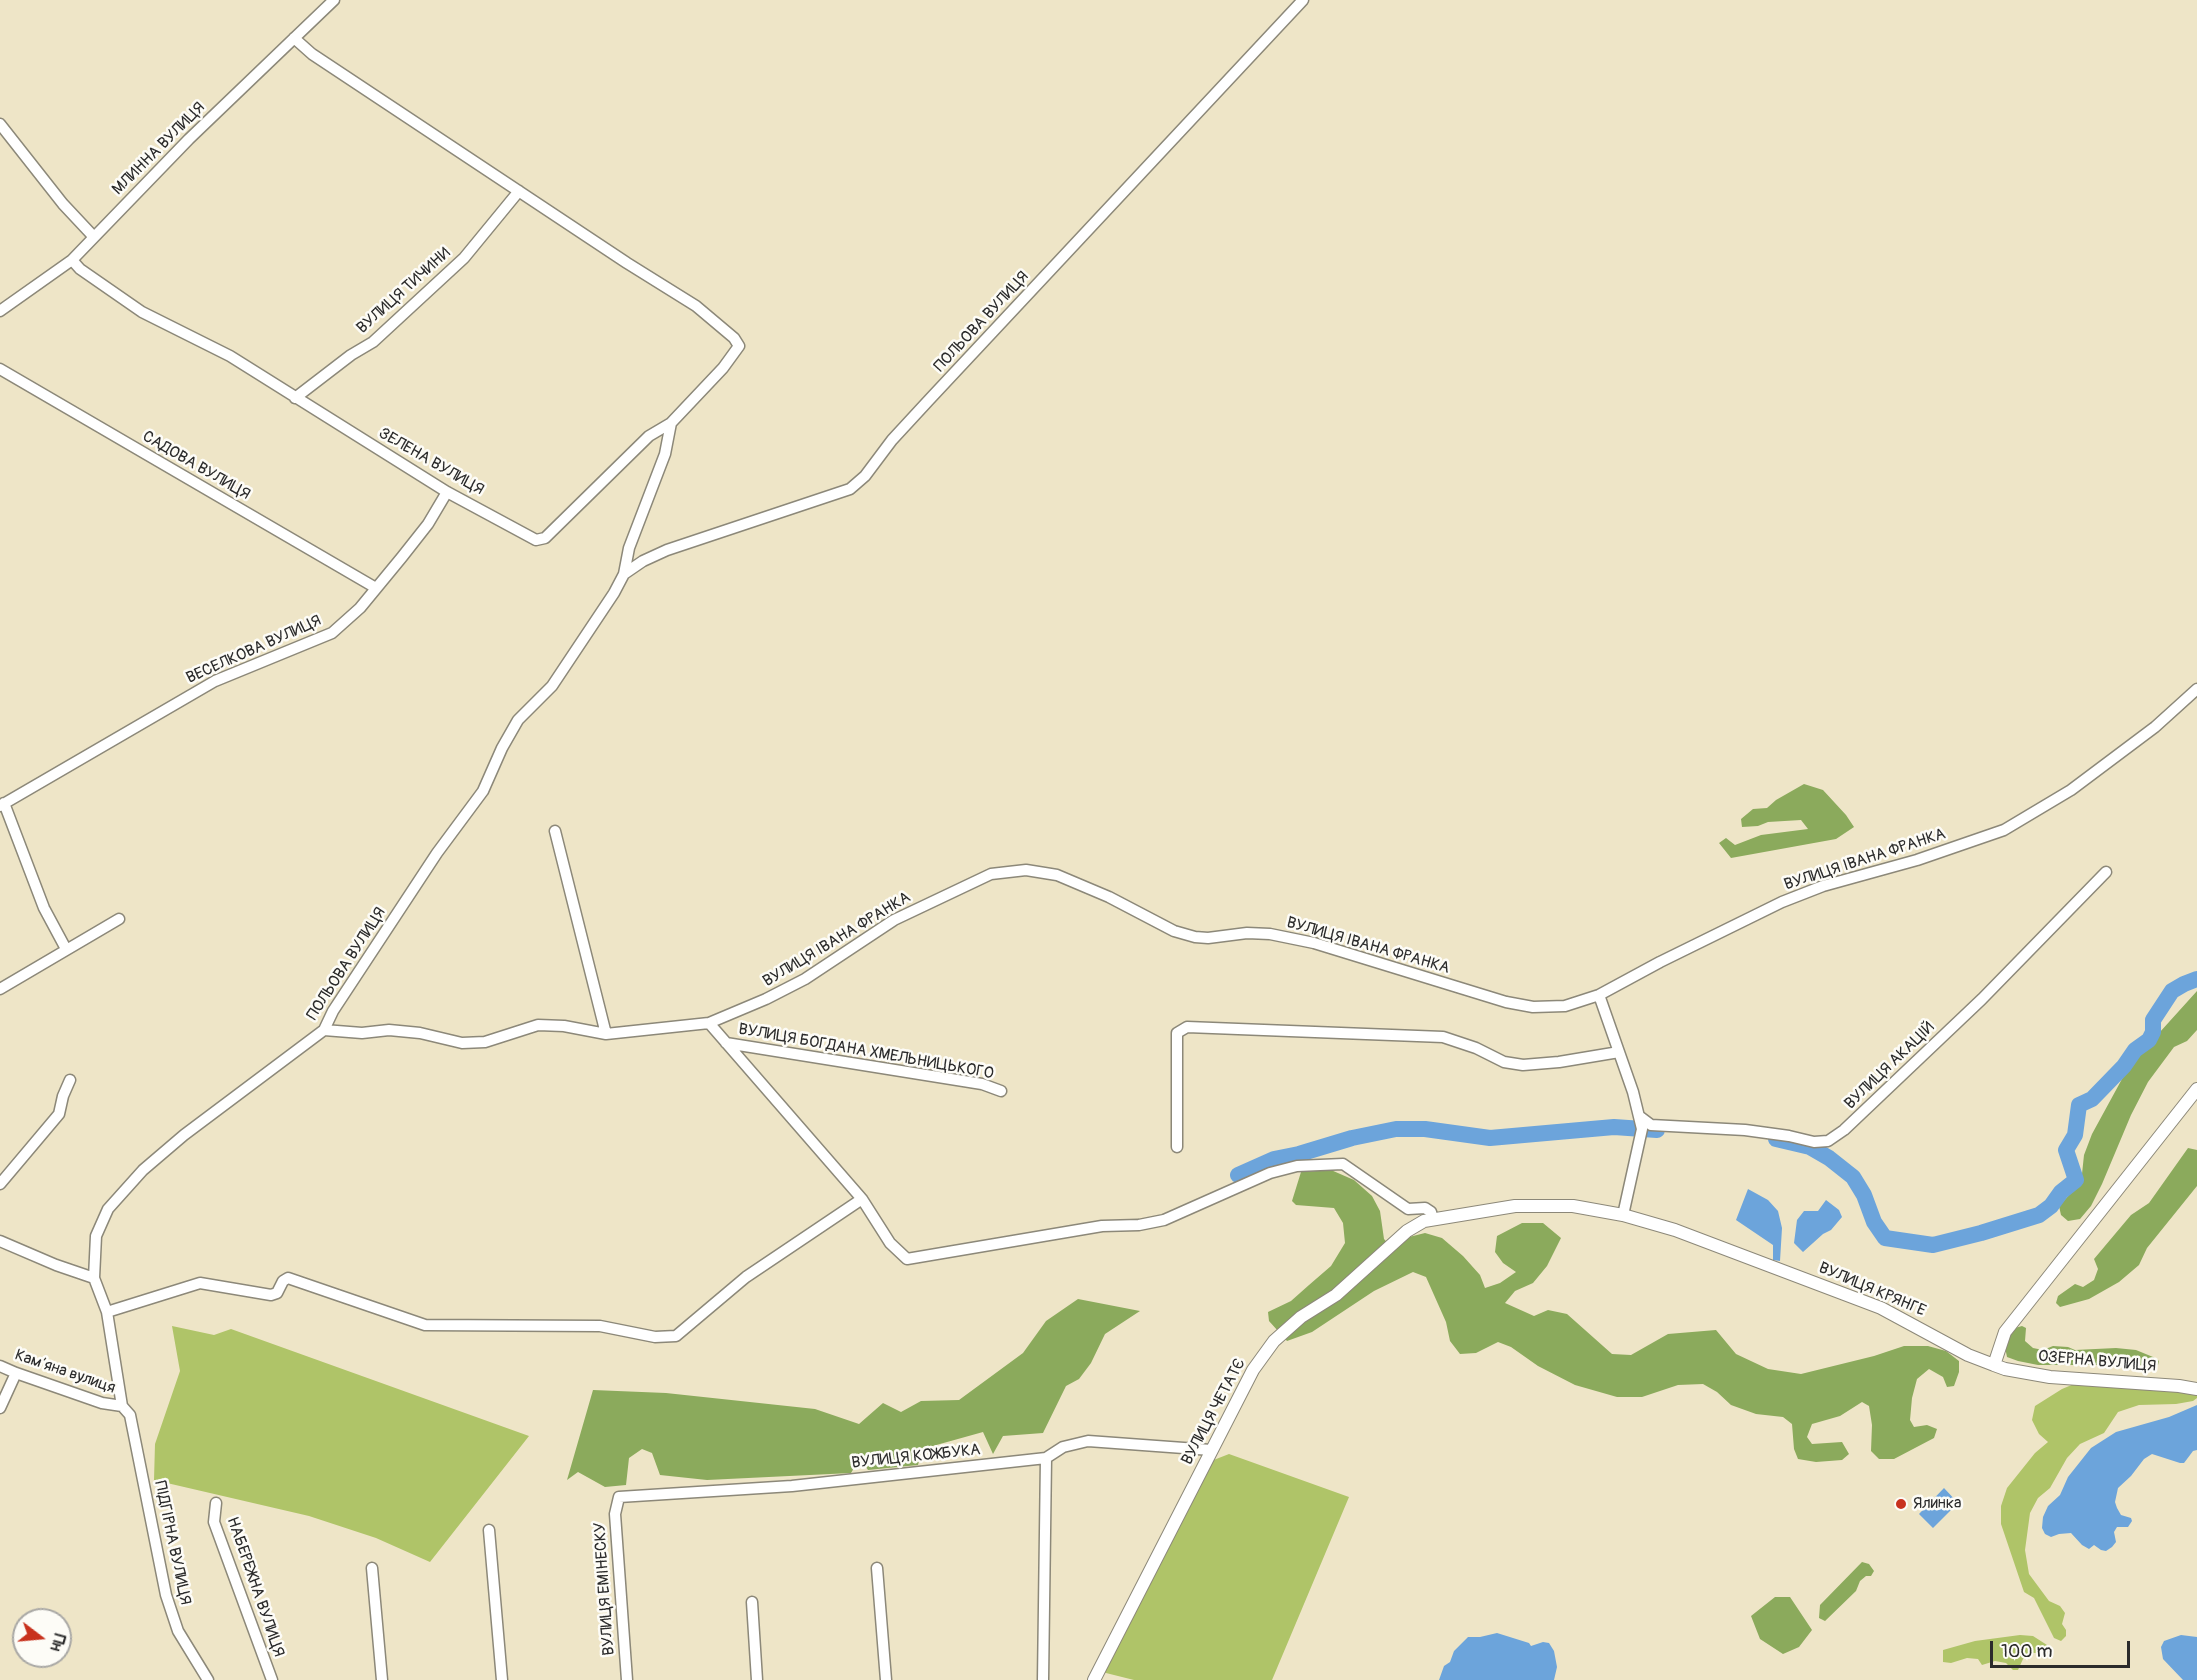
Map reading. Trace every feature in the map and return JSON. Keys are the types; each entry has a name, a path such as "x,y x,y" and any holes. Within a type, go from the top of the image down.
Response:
{"street":[{"name":"МЛИННА ВУЛИЦЯ","path":"0,310 72,260 189,139 334,0"},
{"name":"ПОЛЬОВА ВУЛИЦЯ","path":"624,574 643,561 667,550 850,489 865,476 892,440 928,401 1303,0"},
{"path":"294,38 312,54 519,191"},
{"path":"0,124 63,204 93,236"},
{"name":"ЗЕЛЕНА ВУЛИЦЯ","path":"72,260 80,269 142,312 230,356 447,492 536,540 545,538 648,436 671,423 723,368 739,346 734,338 696,306 519,191"},
{"name":"ВУЛИЦЯ ТИЧИНИ","path":"295,398 351,355 374,342 464,258 519,191"},
{"name":"САДОВА ВУЛИЦЯ","path":"0,369 376,588"},
{"name":"ПОЛЬОВА ВУЛИЦЯ","path":"122,1406 107,1312 94,1278 96,1236 108,1209 143,1170 184,1135 324,1030 333,1011 437,853 483,791 502,748 518,720 552,686 614,593 624,574 629,548 665,454 671,423"},
{"name":"ВЕСЕЛКОВА ВУЛИЦЯ","path":"2,804 215,681 332,633 360,608 422,532 447,492"},
{"name":"ВУЛИЦЯ ІВАНА ФРАНКА","path":"324,1030 362,1033 389,1030 420,1033 462,1043 485,1042 538,1024 564,1026 606,1034 709,1023 766,999 805,979 904,915 991,873 1026,870 1057,875 1108,897 1174,931 1195,937 1208,938 1247,933 1270,934 1314,943 1506,1002 1533,1007 1565,1006 1599,995 1782,902 1823,886 1917,860 2004,830 2071,790 2155,727 2197,689"},
{"path":"2,804 44,908 66,949"},
{"path":"555,831 606,1034"},
{"name":"ВУЛИЦЯ АКАЦІЙ","path":"1640,1116 1651,1125 1745,1130 1814,1142 1828,1141 1844,1130 1982,999 2106,872"},
{"path":"0,989 119,919"},
{"path":"1599,995 1640,1116 1642,1129 1623,1215"},
{"name":"ВУЛИЦЯ БОГДАНА ХМЕЛЬНИЦЬКОГО","path":"709,1023 862,1199 890,1243 907,1259 1102,1226 1139,1226 1164,1220 1270,1173 1298,1166 1343,1164 1408,1209 1425,1208 1431,1212 1433,1219"},
{"path":"1177,1147 1177,1033 1186,1027 1443,1037 1476,1048 1504,1062 1524,1065 1619,1052"},
{"name":"ВУЛИЦЯ БОГДАНА ХМЕЛЬНИЦЬКОГО","path":"726,1043 982,1084 1001,1091"},
{"path":"0,1184 59,1114 70,1080"},
{"path":"1994,1365 2005,1332 2197,1089"},
{"path":"107,1312 200,1283 271,1295 277,1293 283,1281 288,1278 425,1325 600,1326 655,1337 676,1336 746,1277 862,1199"},
{"name":"ВУЛИЦЯ КРЯНГЕ","path":"1433,1219 1515,1206 1573,1206 1623,1215 1675,1230 1881,1308 1968,1355 1994,1365"},
{"name":"ВУЛИЦЯ ЧЕТАТЄ","path":"1094,1680 1253,1370 1274,1341 1301,1317 1336,1295 1407,1231 1424,1221 1433,1219"},
{"path":"0,1241 56,1265 94,1278"},
{"name":"ОЗЕРНА ВУЛИЦЯ","path":"1994,1365 2050,1377 2197,1389"},
{"name":"Камʼяна вулиця","path":"0,1366 102,1403 122,1406"},
{"path":"0,1408 16,1373"},
{"name":"ПІДГІРНА ВУЛИЦЯ","path":"122,1406 130,1415 166,1595 178,1631 208,1680"},
{"name":"ВУЛИЦЯ КОЖБУКА","path":"620,1497 792,1486 1046,1458 1063,1448 1088,1441 1211,1450"},
{"path":"1043,1680 1046,1458"},
{"name":"ВУЛИЦЯ ЕМІНЕСКУ","path":"620,1497 615,1514 627,1680"},
{"name":"НАБЕРЕЖНА ВУЛИЦЯ","path":"216,1503 214,1521 272,1680"},
{"path":"489,1530 502,1680"},
{"path":"372,1568 382,1680"},
{"path":"877,1568 886,1680"},
{"path":"752,1602 757,1680"},
{"path":"1036,1680 1050,1680"}],"green space":[{"path":"1804,784 1823,790 1854,827 1836,839 1731,858 1719,843 1726,838 1735,845 1761,835 1808,829 1801,820 1768,822 1758,826 1742,827 1741,819 1753,809 1767,808 1776,800"},
{"path":"2197,991 2197,1030 2187,1041 2174,1047 2148,1082 2091,1206 2080,1219 2068,1221 2061,1215 2059,1206 2071,1193 2082,1174 2084,1155 2092,1134 2122,1079 2141,1053"},
{"path":"2188,1148 2197,1150 2197,1186 2147,1248 2139,1265 2119,1282 2089,1299 2060,1307 2056,1303 2058,1296 2075,1284 2083,1287 2094,1280 2098,1269 2094,1259 2131,1215 2149,1203"},
{"path":"1331,1170 1354,1180 1372,1196 1380,1211 1384,1239 1391,1247 1405,1238 1425,1233 1442,1238 1480,1275 1485,1288 1500,1283 1516,1272 1503,1263 1495,1252 1497,1236 1522,1223 1543,1223 1561,1238 1547,1266 1533,1283 1515,1291 1505,1303 1534,1316 1548,1310 1567,1314 1612,1354 1631,1355 1668,1334 1716,1330 1736,1354 1768,1369 1801,1374 1904,1346 1928,1346 1946,1351 1959,1361 1959,1372 1954,1386 1947,1387 1943,1377 1929,1369 1917,1379 1912,1398 1910,1420 1914,1427 1927,1425 1937,1429 1934,1438 1894,1459 1879,1459 1871,1451 1872,1425 1869,1406 1862,1402 1840,1416 1812,1424 1807,1437 1812,1444 1842,1442 1849,1454 1842,1460 1816,1462 1798,1459 1794,1449 1792,1424 1783,1417 1756,1414 1731,1405 1717,1392 1703,1384 1678,1385 1642,1397 1617,1397 1575,1385 1538,1366 1511,1347 1498,1342 1476,1353 1460,1354 1450,1341 1446,1322 1426,1277 1413,1272 1374,1291 1312,1332 1287,1341 1269,1321 1268,1312 1291,1301 1331,1266 1345,1243 1343,1223 1334,1208 1296,1205 1292,1201 1301,1172"},
{"path":"1078,1299 1140,1311 1105,1334 1091,1363 1079,1379 1066,1386 1043,1433 1003,1436 993,1454 983,1432 922,1449 918,1465 868,1470 860,1458 851,1473 707,1480 660,1475 652,1453 642,1449 629,1458 626,1485 605,1487 578,1472 567,1480 593,1390 666,1393 815,1409 859,1424 883,1403 901,1412 921,1401 959,1400 1023,1353 1046,1321"},
{"path":"172,1326 214,1335 231,1329 529,1436 430,1562 376,1538 309,1516 154,1480 155,1444 180,1371"},
{"path":"2022,1326 2026,1328 2025,1341 2033,1348 2043,1350 2053,1346 2075,1350 2116,1348 2136,1350 2159,1361 2158,1365 2038,1365 2018,1361 2007,1357 2005,1347 2008,1337 2015,1328"},
{"path":"2074,1384 2197,1391 2197,1398 2176,1404 2139,1405 2118,1412 2104,1433 2080,1444 2067,1458 2050,1488 2038,1498 2030,1513 2025,1550 2029,1574 2049,1601 2060,1606 2065,1613 2062,1624 2066,1630 2066,1636 2061,1641 2054,1638 2034,1598 2024,1592 2001,1524 2001,1506 2007,1488 2035,1453 2048,1442 2039,1434 2032,1420 2035,1406"},
{"path":"1229,1454 1349,1497 1272,1680 1134,1680 1098,1671 1206,1463"},
{"path":"1862,1562 1869,1564 1874,1571 1871,1576 1866,1576 1860,1581 1856,1591 1825,1621 1819,1618 1820,1605"},
{"path":"1775,1597 1790,1597 1812,1630 1799,1647 1783,1654 1760,1639 1751,1616"},
{"path":"2020,1635 2033,1636 2047,1645 2045,1651 2029,1654 2023,1659 2018,1670 2013,1670 2006,1663 1995,1661 1982,1665 1978,1659 1967,1658 1951,1663 1943,1662 1943,1650 1975,1641"}],"water":[{"path":"1748,1189 1768,1200 1778,1211 1782,1228 1780,1261 1773,1260 1773,1245 1736,1220"},
{"path":"1826,1200 1839,1210 1842,1217 1831,1230 1803,1252 1794,1243 1797,1220 1804,1211 1818,1211"},
{"path":"2197,1405 2197,1450 2193,1451 2184,1463 2152,1454 2144,1459 2118,1488 2115,1502 2117,1508 2121,1515 2131,1518 2132,1521 2128,1527 2117,1527 2114,1532 2116,1542 2112,1547 2106,1551 2094,1545 2089,1549 2071,1533 2051,1537 2045,1534 2042,1528 2043,1517 2048,1506 2060,1495 2068,1477 2091,1448 2116,1432 2169,1417"},
{"path":"1944,1488 1958,1503 1933,1528 1919,1514"},
{"path":"1497,1633 1529,1643 1531,1646 1543,1642 1549,1643 1554,1651 1557,1667 1554,1680 1439,1680 1444,1666 1450,1662 1454,1651 1468,1637"},
{"path":"2181,1635 2197,1637 2197,1680 2183,1680 2163,1659 2161,1647 2164,1641"}],"waterway":[{"path":"1776,1139 1810,1147 1829,1158 1853,1177 1864,1195 1874,1222 1885,1238 1933,1245 2039,1215 2076,1180 2066,1150 2075,1135 2079,1105 2092,1099 2124,1066 2135,1050 2149,1040 2153,1032 2153,1020 2172,991 2197,979"},
{"path":"1238,1175 1274,1159 1396,1129 1425,1129 1490,1138 1614,1127 1657,1130"}],"place":[{"name":"Ялинка","path":"1901,1504"}]}
